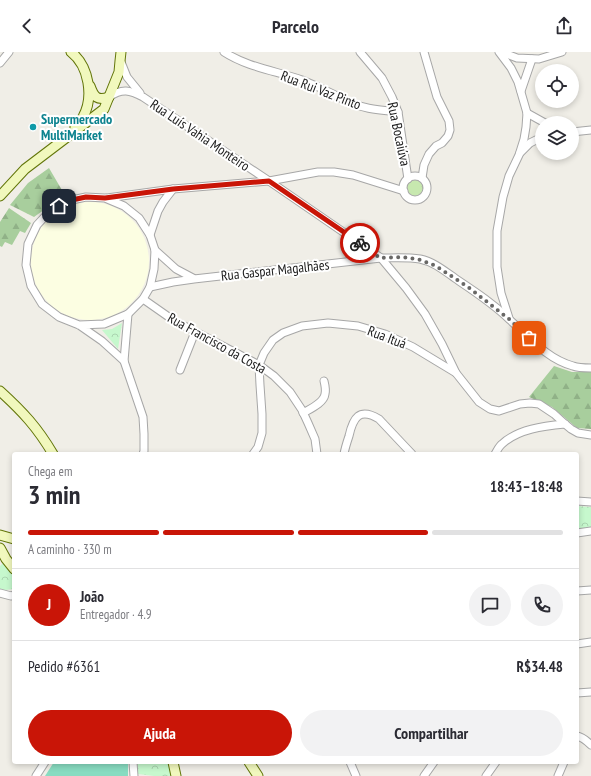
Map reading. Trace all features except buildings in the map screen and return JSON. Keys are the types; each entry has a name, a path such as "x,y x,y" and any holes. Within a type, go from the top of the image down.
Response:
{"street":[{"path":"0,63 9,52"},
{"path":"71,52 82,64 94,95 98,98 103,99 116,92 125,91 132,91 143,97"},
{"name":"Rua Rui Vaz Pinto","path":"224,52 259,68 308,83 360,106 398,112"},
{"name":"Rua Bocaiúva","path":"360,52 382,78 398,112 408,179"},
{"path":"422,178 424,166 429,154 436,146 442,143 448,136 450,130 449,121 438,98 424,52"},
{"path":"500,52 518,58 532,59 539,59 562,52"},
{"path":"500,52 511,68 518,82 527,113 524,139 519,155 509,176 503,197 497,231 497,267 501,293 509,319"},
{"path":"0,196 26,169 104,109 118,72 120,57"},
{"path":"120,57 127,77 143,97"},
{"path":"521,91 532,59"},
{"path":"65,138 83,117 89,98 86,75"},
{"name":"Rua Luís Vahia Monteiro","path":"143,97 364,245 380,258 406,288 425,314 442,344 456,374"},
{"path":"527,113 535,118"},
{"path":"579,131 591,130"},
{"path":"519,155 530,143 535,140"},
{"path":"124,361 102,341 79,325 59,317 42,304 31,286 26,265 28,244 37,225 50,211 67,201 86,197 105,198 173,189 269,181 318,172 334,172 353,175 404,191"},
{"path":"413,177 422,178 427,186 426,195 418,200 409,198 404,191 405,182 413,177"},
{"path":"150,235 158,211 173,189"},
{"path":"79,325 104,324 128,314 143,299 150,287 154,269 155,250 150,235 139,218 124,206 105,198"},
{"path":"155,250 176,269 194,278"},
{"name":"Rua Gaspar Magalhães","path":"150,287 194,278 380,258 403,257 421,260 436,266 468,287 509,319 539,348 551,357 573,366 591,368"},
{"name":"Rua Francisco da Costa","path":"143,299 173,320 259,365 274,376 290,392 303,413 315,440 317,452"},
{"path":"128,314 124,361 143,417 144,452"},
{"name":"Rua Ituá","path":"254,452 258,447 262,433 259,365 264,353 273,340 283,333 302,326 328,323 358,326 385,334 413,347 456,374 479,402 490,409 498,411 520,404 539,404 578,433 591,435"},
{"path":"180,370 195,332"},
{"path":"303,413 322,401 325,396 324,381"},
{"path":"0,391 32,423 52,452"},
{"path":"344,452 351,425 357,416 363,414 373,415 378,419 410,452"},
{"path":"496,452 502,444 516,434 528,430 565,424"},
{"path":"579,502 591,502"},
{"path":"579,533 591,531"},
{"path":"0,535 12,539"},
{"path":"12,539 0,549 12,566"},
{"path":"579,591 591,590"},
{"path":"0,593 12,598"},
{"path":"579,644 591,642"},
{"path":"579,692 591,692"},
{"path":"579,738 589,742 591,745"},
{"path":"36,776 45,764"},
{"path":"133,764 134,776"},
{"path":"173,764 176,776"},
{"path":"250,764 258,776"},
{"path":"351,764 356,776"},
{"path":"424,776 433,764"},
{"path":"486,776 495,764"},
{"path":"558,776 563,764"}],"shaded area":[{"path":"90,202 101,203 113,207 132,219 144,238 148,250 148,272 144,284 132,303 113,315 101,319 90,320 79,319 67,315 48,303 36,284 32,272 31,261 32,250 36,238 48,219 67,207 79,203"}],"green space":[{"path":"49,168 66,197 34,217 10,205 28,183"},
{"path":"412,180 418,180 423,185 421,194 418,196 412,196 407,191 407,185"},
{"path":"9,208 31,223 25,233 20,231 12,245 5,242 2,247 0,246 0,222"},
{"path":"122,323 118,349 102,330 112,329"},
{"path":"554,366 572,372 591,372 591,429 577,428 552,407 529,397"},
{"path":"579,506 591,507 591,528 579,530"},
{"path":"3,563 12,574 12,589 0,589 0,566"},
{"path":"53,764 128,764 128,776 45,776"},
{"path":"137,764 171,764 173,776 154,776 138,774"}],"way so far":[{"path":"360,243 380,258 403,257 421,260 436,266 468,287 509,319 529,338"}],"place":[{"name":"Supermercado MultiMarket","path":"33,127"}],"route":[{"path":"59,206 67,201 86,197 105,198 173,189 269,181 360,243"}]}
